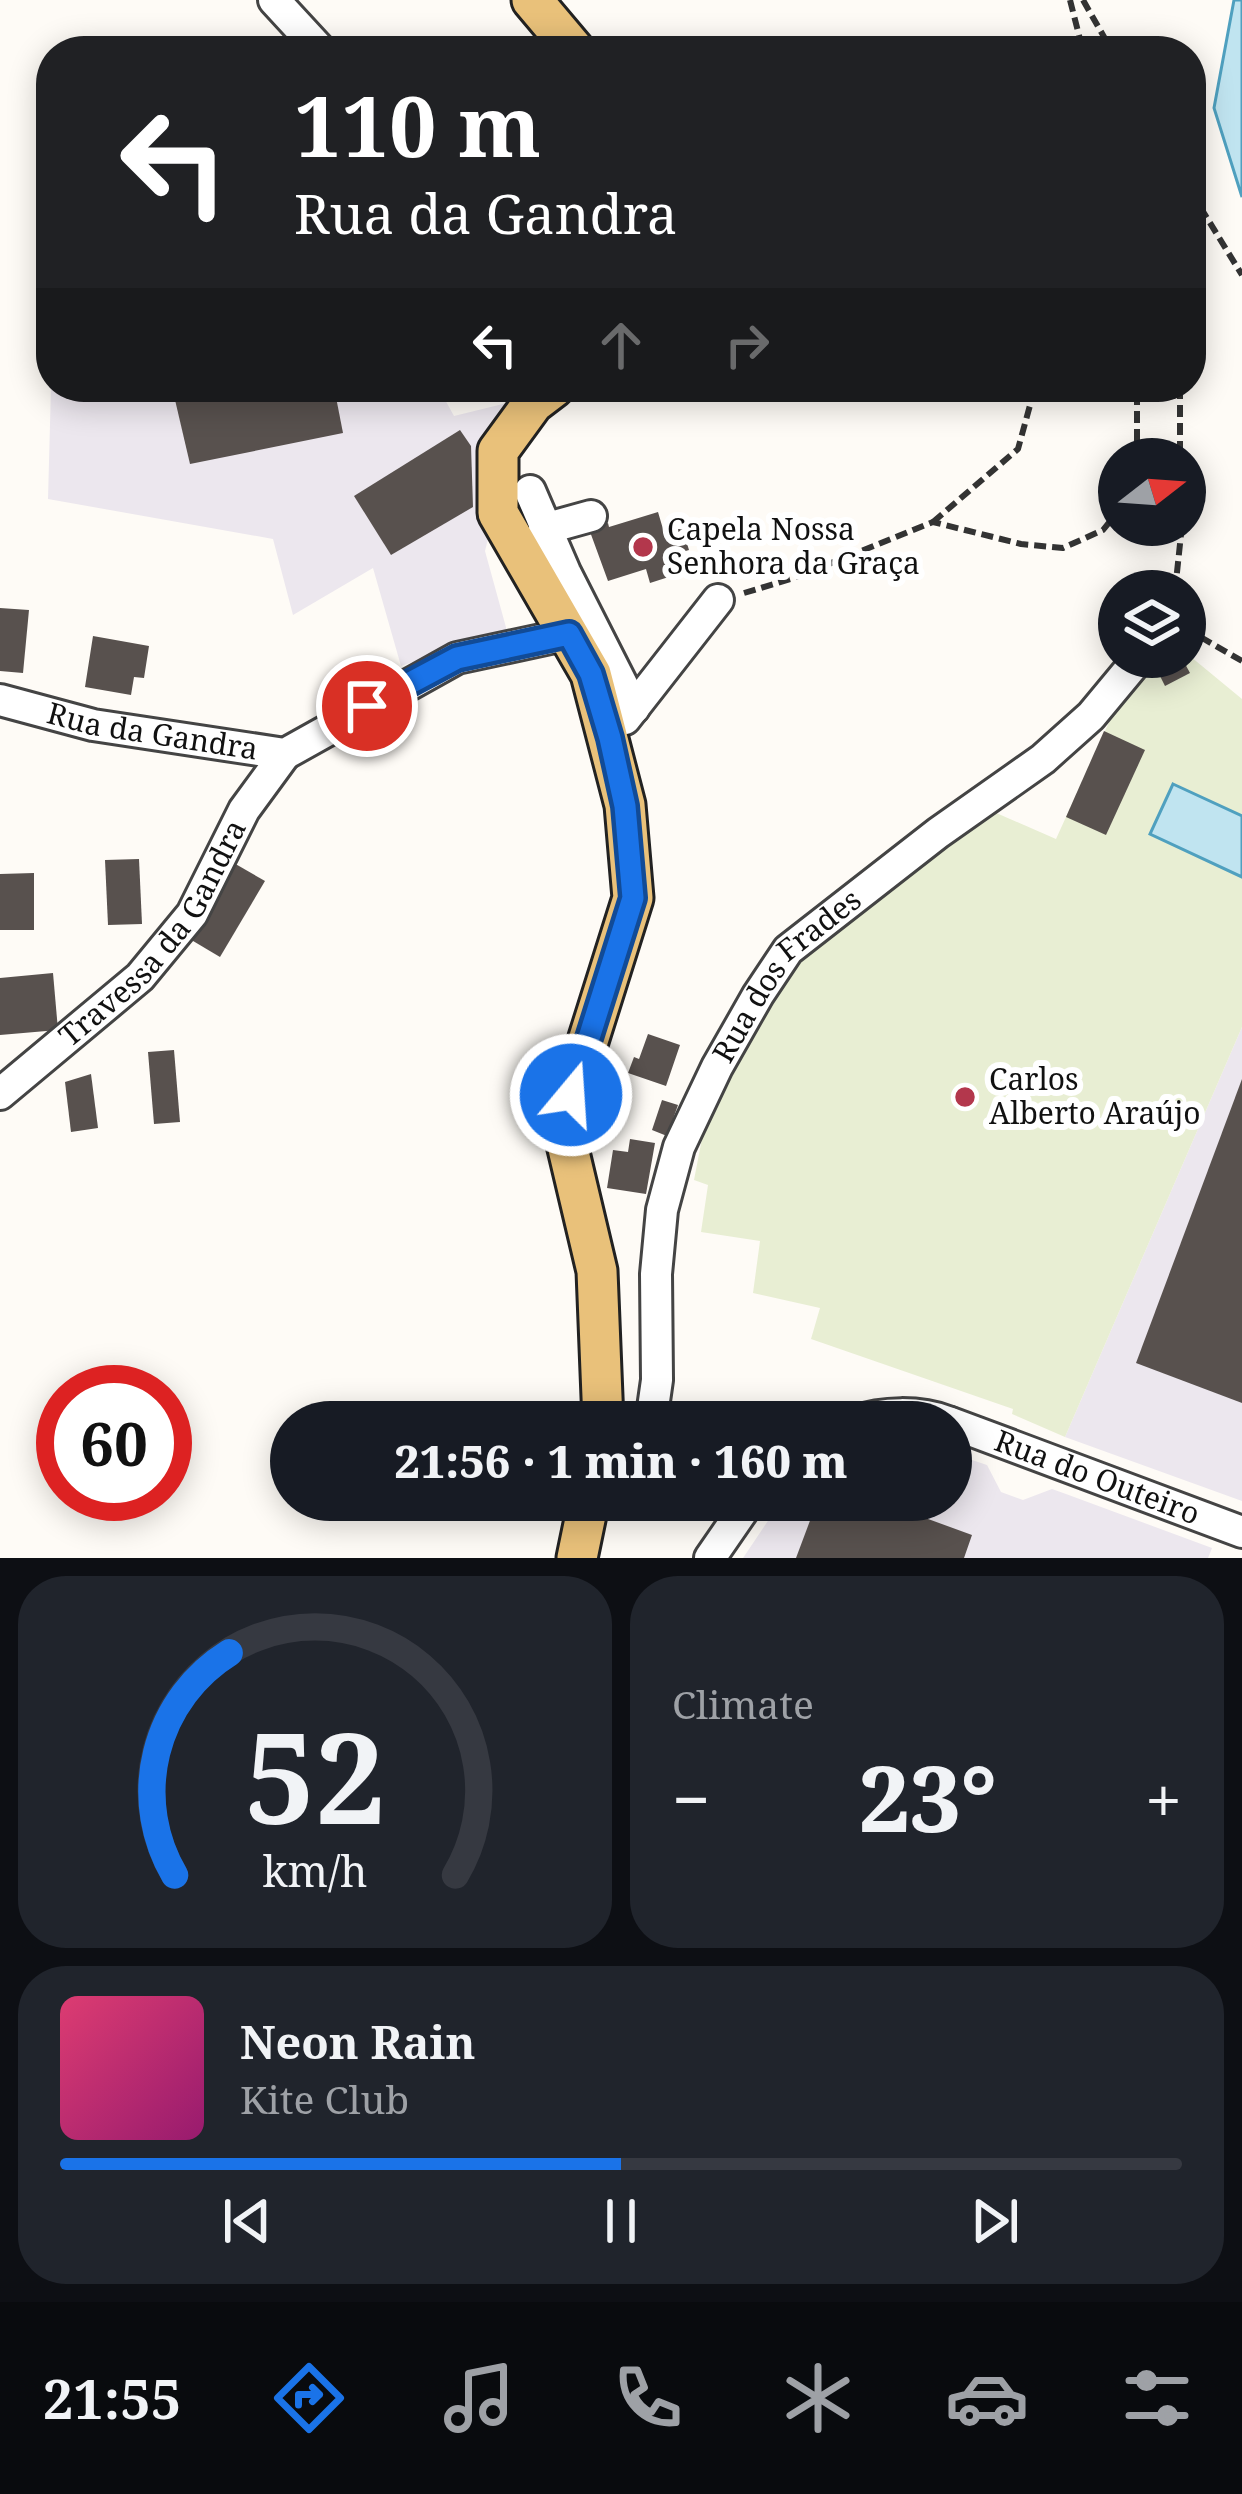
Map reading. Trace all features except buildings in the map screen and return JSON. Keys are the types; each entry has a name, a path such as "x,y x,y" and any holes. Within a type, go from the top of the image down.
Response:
{"main road":[{"path":"532,0 562,36"},
{"path":"534,402 498,451 498,513 622,723 633,898 571,1095 566,1140 597,1271 602,1401"},
{"path":"577,1558 590,1521"}],"street":[{"path":"274,0 307,36"},
{"path":"530,491 622,723"},
{"path":"544,529 591,516"},
{"path":"622,723 718,600"},
{"name":"Rua da Gandra","path":"0,700 93,725 285,754 457,658 569,634"},
{"name":"Rua dos Frades","path":"654,1401 662,1210 679,1148 758,995 788,950 938,832 1043,759 1091,716 1123,678"},
{"name":"Travessa da Gandra","path":"0,1094 153,961 192,914 244,810 285,754"},
{"name":"Rua do Outeiro","path":"972,1432 1242,1532"},
{"path":"710,1558 736,1521"}],"path":[{"path":"1070,0 1077,36"},
{"path":"1083,0 1103,36"},
{"path":"1206,216 1242,275"},
{"path":"718,600 794,578 933,522 1018,449 1031,402"},
{"path":"1137,402 1137,438"},
{"path":"1180,402 1180,438"},
{"path":"933,522 1021,544 1063,548 1098,532"},
{"path":"1206,640 1242,661"}],"shaded area":[{"path":"51,402 446,402 454,416 511,402 480,456 478,478 491,527 485,551 507,631 401,666 373,568 293,615 273,539 48,499"},
{"path":"1242,1027 1242,1501 1065,1437"},
{"path":"972,1460 987,1465 1001,1492 1023,1500 1052,1489 1212,1548 1208,1558 743,1558 768,1521 972,1521"}],"green space":[{"name":"Carlos Alberto Araújo","path":"1206,669 1242,699 1242,1027 1065,1437 1012,1414 1013,1409 811,1339 820,1308 753,1293 760,1241 701,1232 708,1185 694,1180 704,1128 788,968 994,812 1056,839 1125,687 1140,678 1206,678"}],"water":[{"path":"1234,0 1242,0 1242,197 1214,108"},
{"path":"1173,784 1242,816 1242,877 1150,834"}],"place":[{"name":"Capela Nossa Senhora da Graça","path":"643,547"},
{"name":"Carlos Alberto Araújo","path":"965,1097"}],"route":[{"path":"367,706 457,658 569,634 591,674 625,806 633,898 571,1095"}]}
